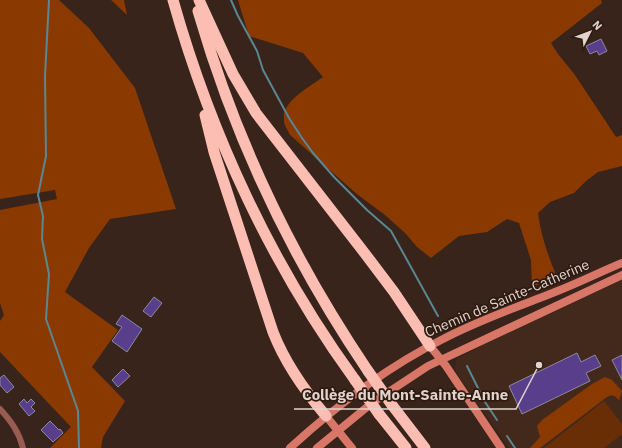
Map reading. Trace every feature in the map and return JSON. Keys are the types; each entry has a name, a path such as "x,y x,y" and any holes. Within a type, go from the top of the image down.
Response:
{"highway":[{"path":"173,0 192,64 214,152 272,332 293,373 326,416"},
{"path":"194,0 207,43 248,153 285,232 312,282 368,371 425,448"},
{"path":"199,0 233,74 260,119 394,292 430,346"},
{"path":"192,64 225,148 262,227 308,310 379,414 406,448"}],"main road":[{"name":"Chemin de Sainte-Catherine","path":"290,448 326,416 377,378 430,346 479,322 561,290 622,263"},
{"name":"Chemin de Sainte-Catherine","path":"317,448 337,430 372,403 428,366 622,275"},
{"path":"430,346 442,360 502,448"},
{"path":"326,416 352,448"}],"street":[{"path":"0,409 15,426 23,448"}],"shaded area":[{"path":"0,0 59,0 89,28 135,88 176,209 110,219 89,248 65,292 118,330 92,367 125,401 103,437 101,448 50,448 71,427 0,352 0,321 4,315 0,303 0,210 57,199 55,190 0,199"},
{"path":"111,0 124,0 127,15"},
{"path":"238,0 601,0 602,3 551,43 575,75 616,137 622,135 622,166 598,172 574,193 550,202 538,213 545,246 557,277 532,287 531,260 519,223 507,219 487,232 459,236 431,258 417,247 405,233 385,215 358,195 290,135 284,122 284,113 287,107 304,90 323,77 303,53 249,36"},
{"path":"622,280 622,448 509,448 456,372 455,366 457,359 485,344"},
{"path":"605,377 612,380 622,391 619,400 614,396 607,397 540,448 530,448 540,437 537,426 542,420 592,384"},
{"path":"604,401 622,424 622,434 604,448 544,448"}],"building":[{"path":"601,39 607,51 599,55 597,51 590,54 586,46"},
{"path":"154,297 162,303 151,317 143,311"},
{"path":"122,315 142,329 127,352 112,341 122,327 116,324"},
{"path":"577,353 581,362 595,355 601,366 586,373 590,381 522,414 509,386"},
{"path":"622,355 622,380 612,360"},
{"path":"123,369 130,376 118,387 112,380"},
{"path":"4,375 14,387 7,393 0,385 0,378"},
{"path":"24,399 27,403 31,399 35,403 31,407 35,411 29,416 19,404"},
{"path":"50,421 63,433 53,442 41,430"}],"waterway":[{"path":"49,0 45,76 46,156 38,195 43,216 42,239 49,274 46,319 78,411 79,448"},
{"path":"231,0 257,51 263,70 289,118 302,138 334,177 367,210 391,231 438,316"},
{"path":"467,366 485,402 497,420"},
{"path":"507,436 515,448"}],"place":[{"name":"Collège du Mont-Sainte-Anne","path":"539,365"}]}
